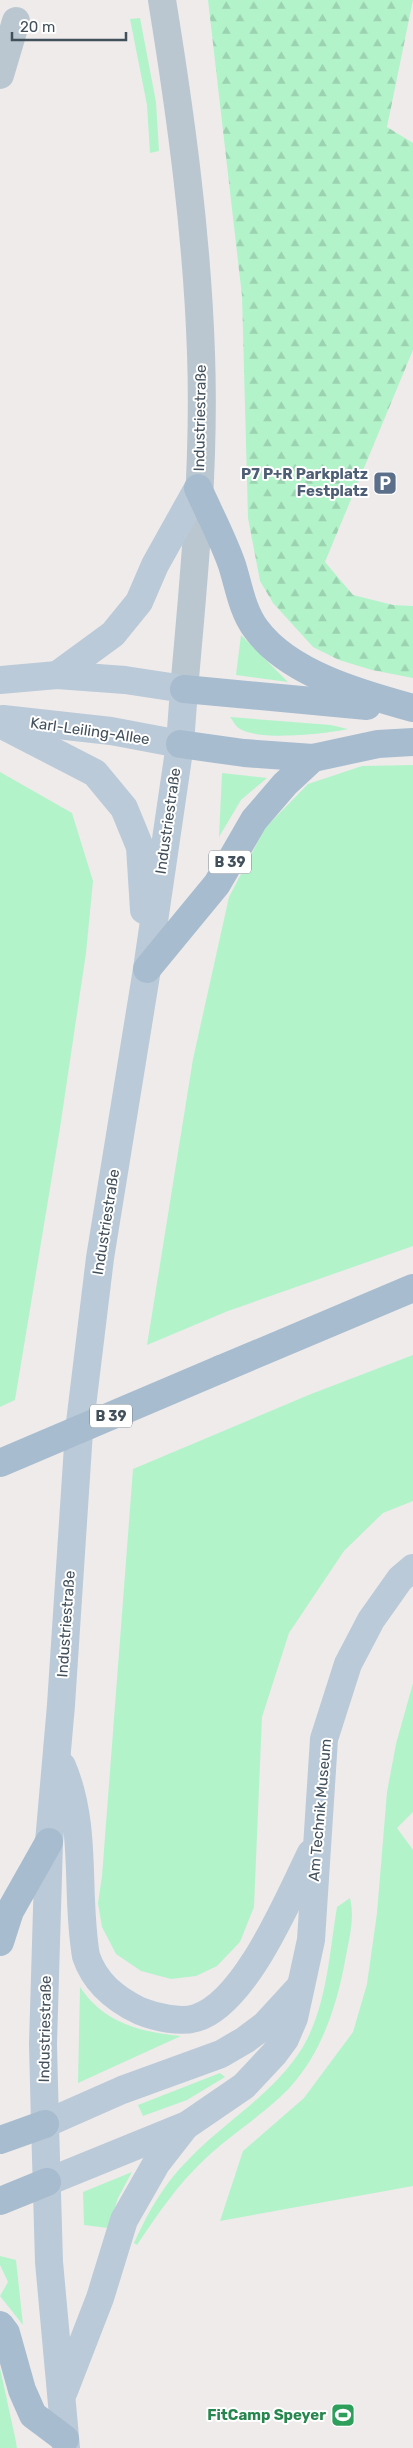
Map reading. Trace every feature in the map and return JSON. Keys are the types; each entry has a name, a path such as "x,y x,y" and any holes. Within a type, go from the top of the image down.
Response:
{"main road":[{"path":"198,488 232,564 240,597 255,628 271,646 309,672 351,691 413,709"},
{"path":"184,689 413,709"},
{"name":"B 39","path":"180,744 244,753 313,758 378,744 413,742"},
{"name":"B 39","path":"147,969 217,884 254,820 284,784 313,758"},
{"name":"B 39","path":"0,1463 413,1288"},
{"path":"0,1942 10,1910 50,1842"},
{"path":"0,2140 45,2124"},
{"path":"0,2201 47,2182"},
{"path":"0,2325 6,2333 22,2390 33,2415 65,2443"}],"street":[{"name":"Industriestraße","path":"65,2443 49,2262 43,2044 50,1842 78,1432 100,1258 147,969 180,744 198,488 201,354 195,246 162,0"},
{"path":"0,75 16,21"},
{"path":"57,675 113,634 139,602 155,565 198,488"},
{"path":"0,680 57,675 125,680 184,689"},
{"name":"Karl-Leiling-Allee","path":"0,719 111,731 180,744"},
{"path":"0,724 95,773 124,808 140,847 147,969"},
{"name":"Am Technik Museum","path":"47,2182 187,2125 244,2086 274,2054 285,2039 294,2018 302,1985 314,1916 314,1877 324,1739 348,1664 371,1620 400,1579 413,1568"},
{"path":"57,1756 70,1785 78,1831 86,1956 90,1968 111,1994 124,2004 147,2014 172,2018 196,2018 219,2005 251,1968 318,1840"},
{"path":"45,2124 122,2090 222,2054 265,2025 302,1985"},
{"path":"61,2398 100,2298 124,2220 156,2164 187,2125"}],"green space":[{"path":"208,0 413,0 387,127 413,143 413,350 325,562 353,595 393,605 413,606 413,678 372,670 339,660 313,647 273,603 260,581 248,518 242,296"},
{"path":"140,18 156,102 159,151 150,153 147,105 130,19"},
{"path":"241,635 288,682 236,675"},
{"path":"230,717 331,725 348,729 324,733 262,735 240,729"},
{"path":"413,765 413,1246 228,1311 147,1345 193,1059 229,897 265,828 308,784 362,766"},
{"path":"0,772 72,813 93,881 86,953 60,1128 15,1400 0,1407"},
{"path":"222,773 267,778 241,800 219,837"},
{"path":"413,1355 413,1501 383,1513 344,1551 289,1633 262,1717 254,1907 240,1942 217,1966 196,1976 171,1979 141,1971 116,1954 102,1927 98,1903 102,1876 133,1469 311,1394"},
{"path":"413,1683 413,1812 397,1828 413,1850 413,2186 220,2221 243,2151 304,2098 353,2032 367,1984 377,1913 387,1792 396,1744"},
{"path":"350,1898 351,1929 338,1994 327,2027 303,2072 283,2095 215,2150 195,2169 168,2200 137,2245 134,2243 145,2220 158,2198 181,2167 275,2082 299,2053 316,2019 326,1982 337,1907"},
{"path":"80,1987 100,2009 124,2024 151,2032 181,2036 78,2083"},
{"path":"220,2073 225,2077 187,2100 143,2116 138,2105"},
{"path":"132,2172 118,2198 108,2228 84,2225 83,2192"},
{"path":"0,2256 16,2260 23,2325 0,2296 8,2282 0,2265"},
{"path":"0,2368 15,2437 17,2448 0,2448"}],"place":[{"name":"P7 P+R Parkplatz Festplatz","path":"385,483"},
{"name":"FitCamp Speyer","path":"343,2415"}]}
